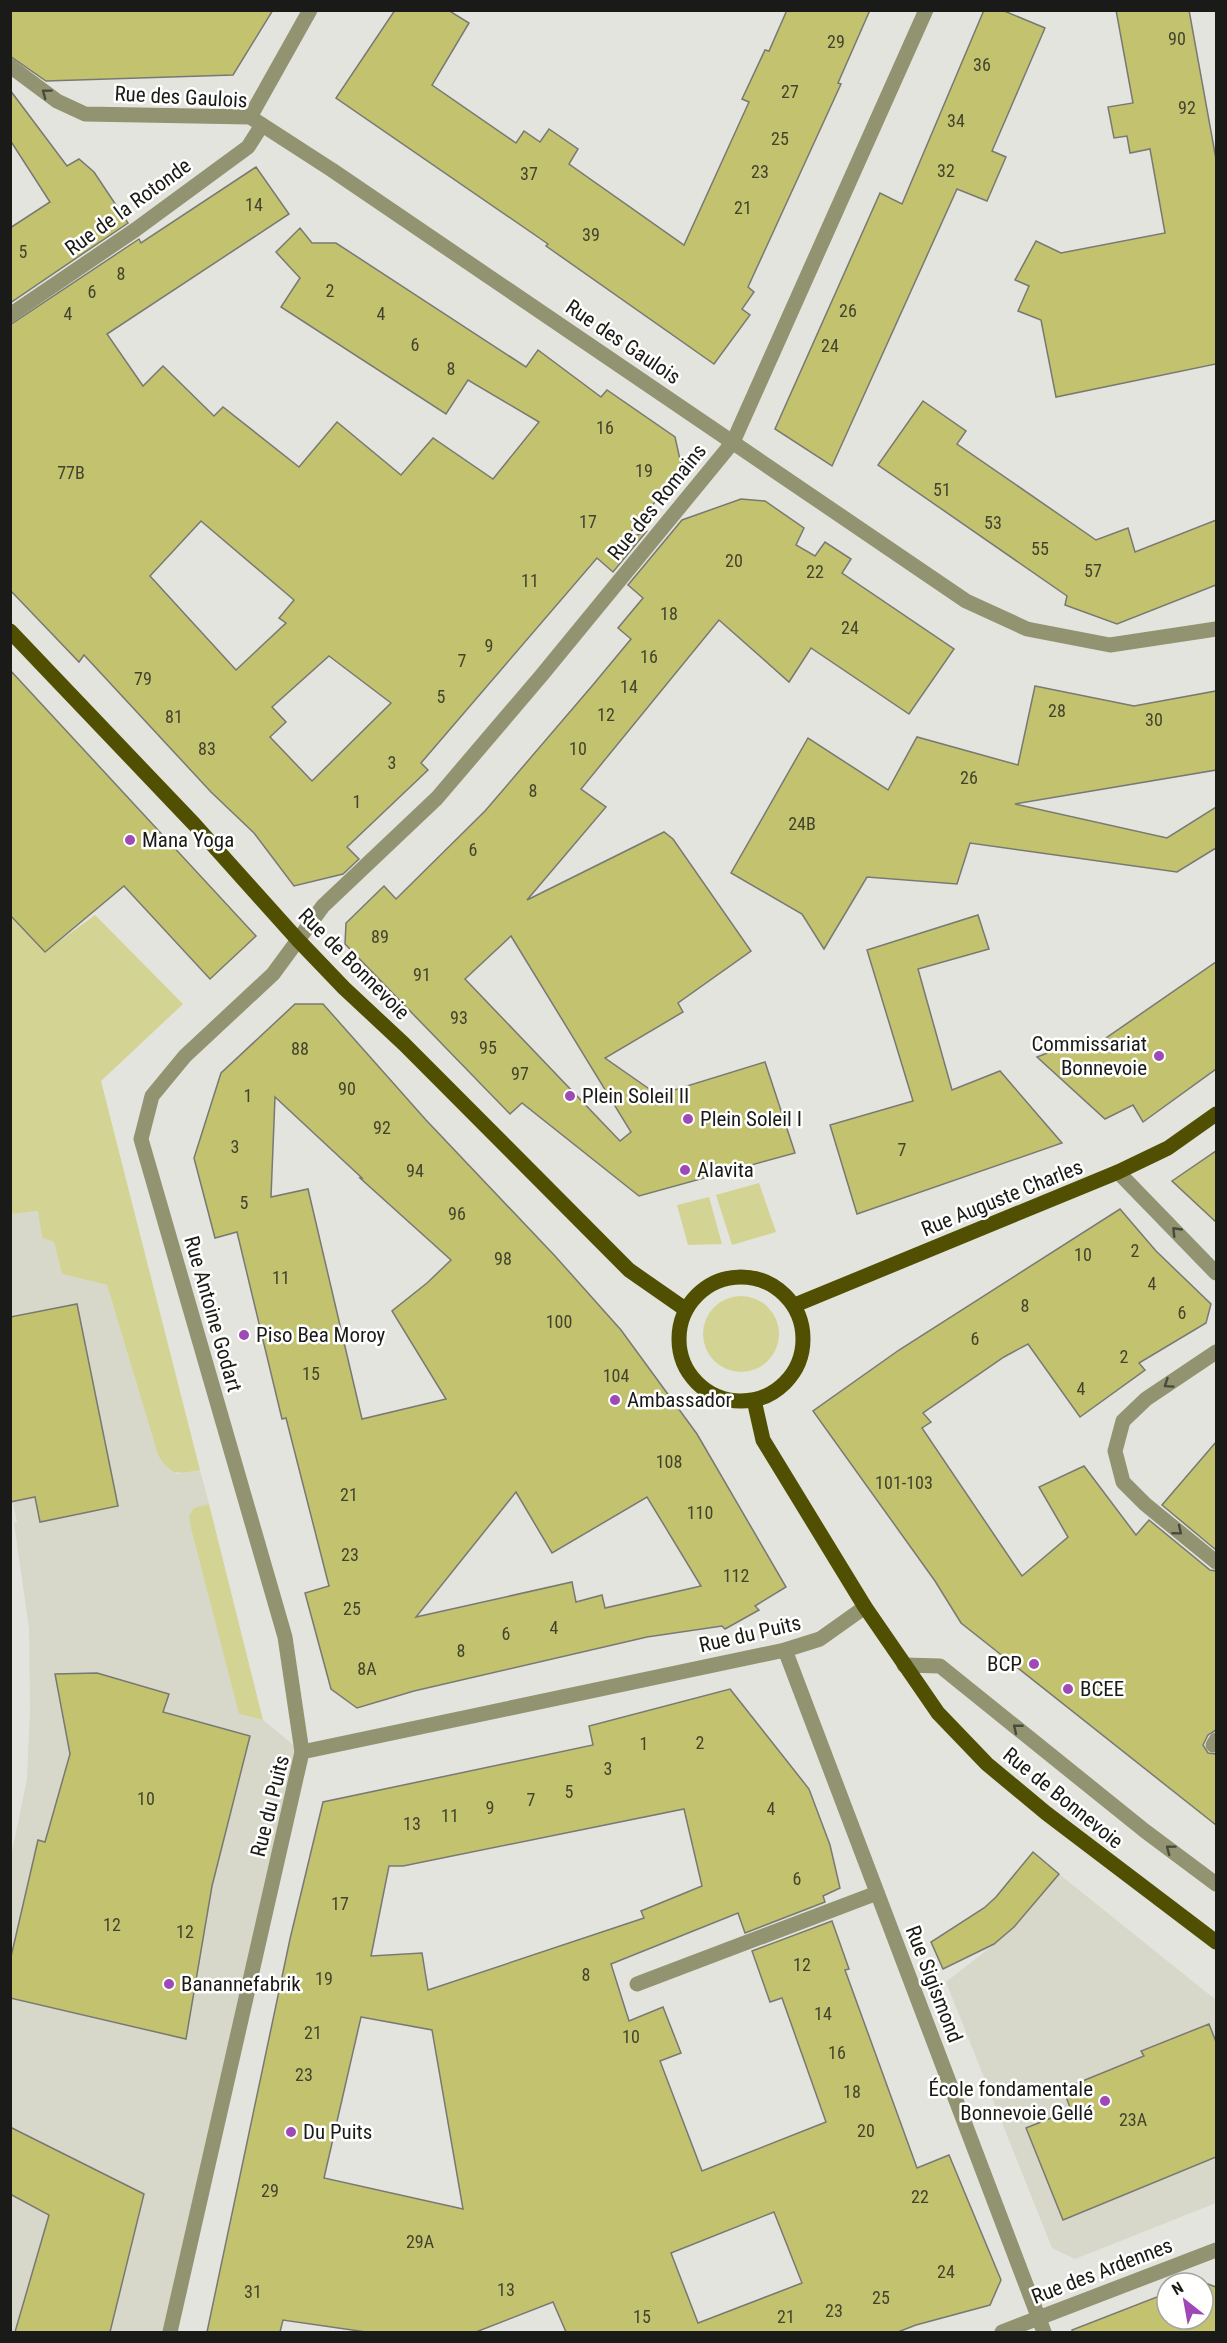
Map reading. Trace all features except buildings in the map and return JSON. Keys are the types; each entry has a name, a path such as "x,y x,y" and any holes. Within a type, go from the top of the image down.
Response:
{"main road":[{"name":"Rue de Bonnevoie","path":"10,631 194,824 298,940 629,1270 685,1310"},
{"name":"Rue Auguste Charles","path":"795,1305 1118,1172 1168,1148 1216,1114"},
{"path":"739,1275 771,1282 795,1305 803,1327 803,1352 794,1374 776,1391 754,1400 726,1399 700,1387 684,1364 678,1337 685,1310 707,1285 739,1275"},
{"name":"Rue de Bonnevoie","path":"754,1400 763,1440 865,1607 938,1713 987,1764 1046,1813 1216,1942"}],"street":[{"name":"Rue de la Rotonde","path":"10,315 135,230 248,147 256,121 310,10"},
{"name":"Rue des Romains","path":"298,940 323,906 437,798 541,676 733,442 926,10"},
{"name":"Rue des Gaulois","path":"10,66 57,100 85,114 256,121 332,170 966,601 1027,628 1110,645 1216,629"},
{"name":"Rue Antoine Godart","path":"298,940 273,974 185,1056 152,1096 141,1139 285,1637 302,1752"},
{"path":"1118,1172 1216,1273"},
{"path":"1216,1352 1146,1399 1123,1421 1115,1451 1123,1482 1145,1504 1216,1562"},
{"name":"Rue du Puits","path":"170,2332 302,1752 786,1650 820,1639 865,1607"},
{"name":"Rue Sigismond","path":"786,1650 1041,2325"},
{"name":"Rue de Bonnevoie","path":"904,1665 940,1666 1145,1831 1216,1884"},
{"path":"637,1984 877,1893"},
{"name":"Rue des Ardennes","path":"1002,2332 1041,2325 1216,2250"}],"shaded area":[{"path":"39,1211 42,1238 54,1242 62,1274 107,1285 158,1455 177,1474 200,1470 209,1504 195,1508 239,1714 263,1720 302,1752 170,2332 11,2332 10,1861 27,1779 30,1711 29,1628 14,1523 17,1522 10,1490 10,1214"},
{"name":"École fondamentale Bonnevoie Gellé","path":"1059,1874 1216,2000 1216,2203 1075,2259 1052,2248 946,1982 1006,1935"}],"green space":[{"path":"10,914 45,952 95,915 183,1004 101,1081 200,1470 176,1472 167,1467 158,1455 107,1285 62,1274 54,1242 42,1238 38,1211 11,1214"},
{"path":"759,1183 776,1232 732,1245 716,1195"},
{"path":"709,1197 722,1244 688,1245 677,1205"},
{"path":"741,1296 756,1299 768,1307 776,1319 779,1334 776,1349 768,1361 756,1369 741,1372 726,1369 714,1361 706,1349 703,1334 706,1319 714,1307 726,1299"},
{"path":"209,1504 263,1720 239,1714 191,1528 189,1516 194,1508"}],"place":[{"name":"Mana Yoga","path":"130,840"},
{"name":"Commissariat Bonnevoie","path":"1159,1056"},
{"name":"Plein Soleil II","path":"570,1096"},
{"name":"Plein Soleil I","path":"688,1119"},
{"name":"Alavita","path":"685,1170"},
{"name":"Piso Bea Moroy","path":"244,1335"},
{"name":"Ambassador","path":"615,1400"},
{"name":"BCP","path":"1034,1664"},
{"name":"BCEE","path":"1068,1689"},
{"name":"Banannefabrik","path":"169,1984"},
{"name":"École fondamentale Bonnevoie Gellé","path":"1105,2101"},
{"name":"Du Puits","path":"291,2132"}]}
